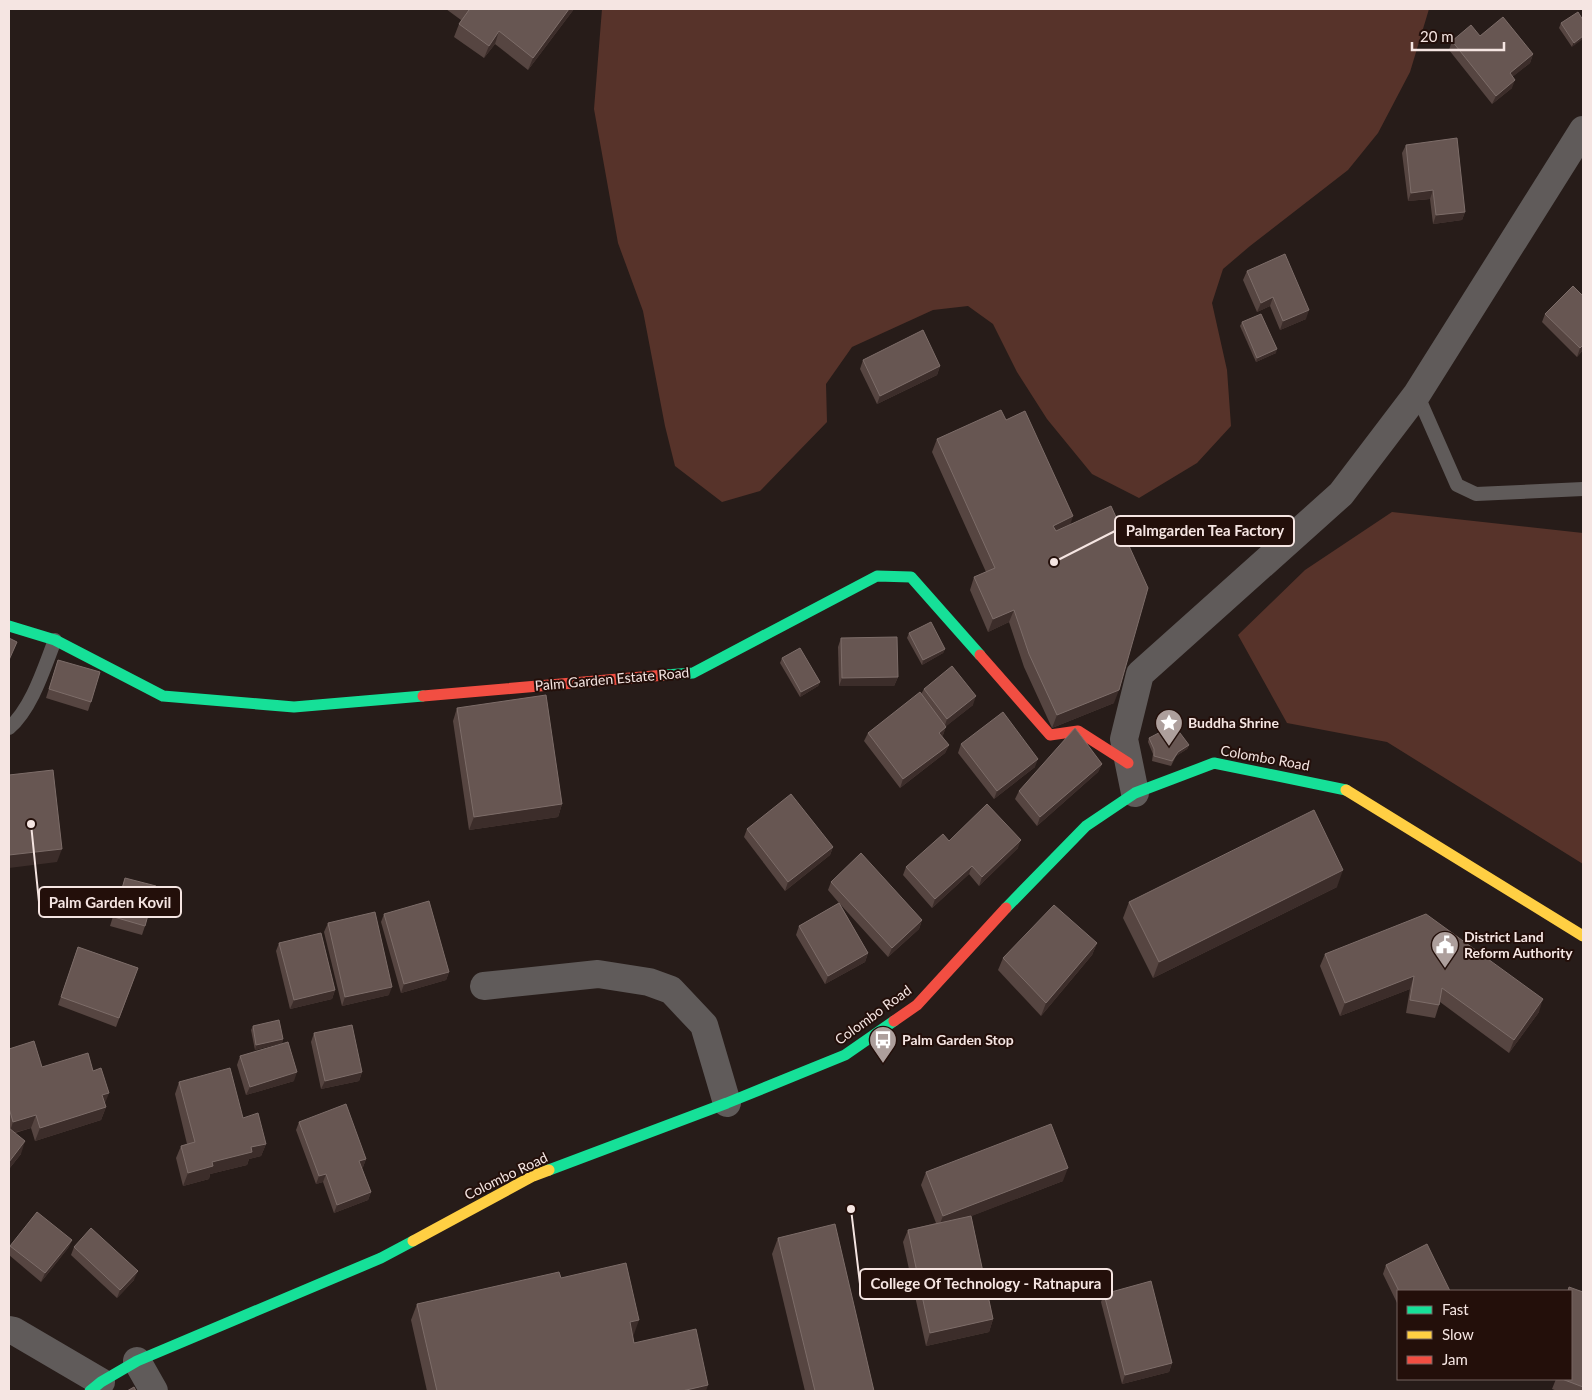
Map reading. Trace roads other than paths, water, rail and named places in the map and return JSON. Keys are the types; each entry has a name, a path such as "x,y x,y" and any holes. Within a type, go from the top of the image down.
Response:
{"main road":[{"name":"Palm Garden Estate Road","path":"9,626 55,640 163,696 294,707 693,673 877,576 911,577 1050,735 1078,731 1128,763"},
{"name":"Colombo Road","path":"96,1387 137,1360 381,1258 533,1176 727,1103 846,1055 917,1005 1006,908 1086,826 1135,793 1214,763 1343,788 1583,936"}],"street":[{"path":"1135,793 1124,739 1140,674 1341,494 1417,394 1583,130"},
{"path":"484,986 598,974 649,982 671,990 704,1025 727,1103"},
{"path":"9,1330 14,1330 96,1387"},
{"path":"137,1360 154,1391"}],"lane":[{"path":"1417,394 1458,485 1476,494 1583,489"},
{"path":"9,728 17,721 37,685 55,640"}],"place":[{"name":"Palmgarden Tea Factory","path":"1054,562"},
{"name":"Buddha Shrine","path":"1169,747"},
{"name":"Palm Garden Kovil","path":"31,824"},
{"name":"District Land Reform Authority","path":"1445,969"},
{"name":"Palm Garden Stop","path":"883,1064"},
{"name":"College Of Technology - Ratnapura","path":"851,1209"}]}
